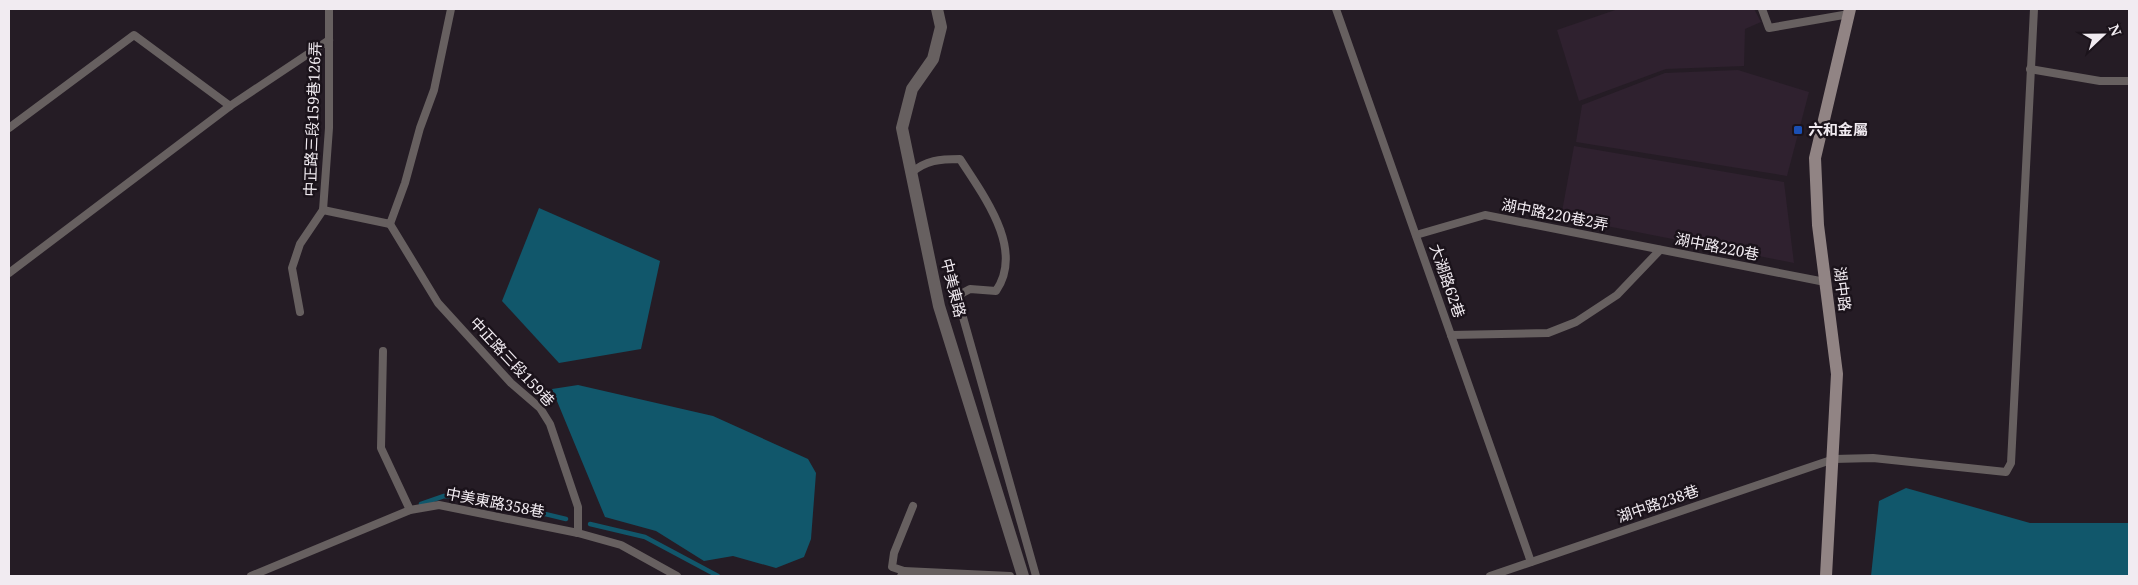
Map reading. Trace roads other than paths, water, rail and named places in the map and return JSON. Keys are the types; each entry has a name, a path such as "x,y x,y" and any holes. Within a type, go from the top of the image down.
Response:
{"street":[{"name":"中美東路","path":"937,9 942,27 933,59 912,89 902,128 939,306 1023,576"},
{"name":"湖中路","path":"1826,576 1834,459 1837,374 1818,225 1816,158 1849,11"}],"lane":[{"name":"中正路三段159巷126弄","path":"300,312 292,268 300,244 323,210 329,128 329,9"},
{"path":"323,210 390,224 406,182 420,128 434,90 451,9"},
{"name":"大湖路62巷","path":"1336,9 1531,562"},
{"path":"1762,9 1769,28 1849,11"},
{"path":"2034,9 2030,69 2100,81 2129,79"},
{"path":"9,128 134,35 230,106"},
{"path":"9,273 230,106 329,40"},
{"name":"湖中路238巷","path":"1490,576 1834,459 1874,458 2006,472 2011,463 2030,69"},
{"path":"911,173 921,164 960,158 987,202 1006,244 1005,279 996,291 970,288 957,296 1036,576"},
{"name":"湖中路220巷2弄","path":"1416,235 1485,215 1660,250"},
{"name":"中正路三段159巷","path":"390,224 438,303 511,383 540,408 550,424 578,507 578,533"},
{"name":"湖中路220巷","path":"1451,335 1548,333 1576,322 1617,295 1660,250 1825,282"},
{"path":"383,351 380,448 410,510"},
{"name":"中美東路358巷","path":"251,576 410,510 438,505 578,533 621,545 677,576"},
{"path":"913,506 894,553 892,567 903,574 1010,576"}],"water":[{"path":"539,208 660,261 641,349 559,363 502,301"},
{"path":"578,385 713,416 808,459 816,473 811,539 804,557 776,568 733,556 704,561 656,531 605,517 552,389"},
{"path":"1906,488 2030,523 2129,523 2129,576 1871,576 1879,501"}],"waterway":[{"path":"421,504 444,496 487,500 566,519"},
{"path":"590,524 645,537 718,576"}],"place":[{"name":"六和金屬","path":"1798,130"}]}
